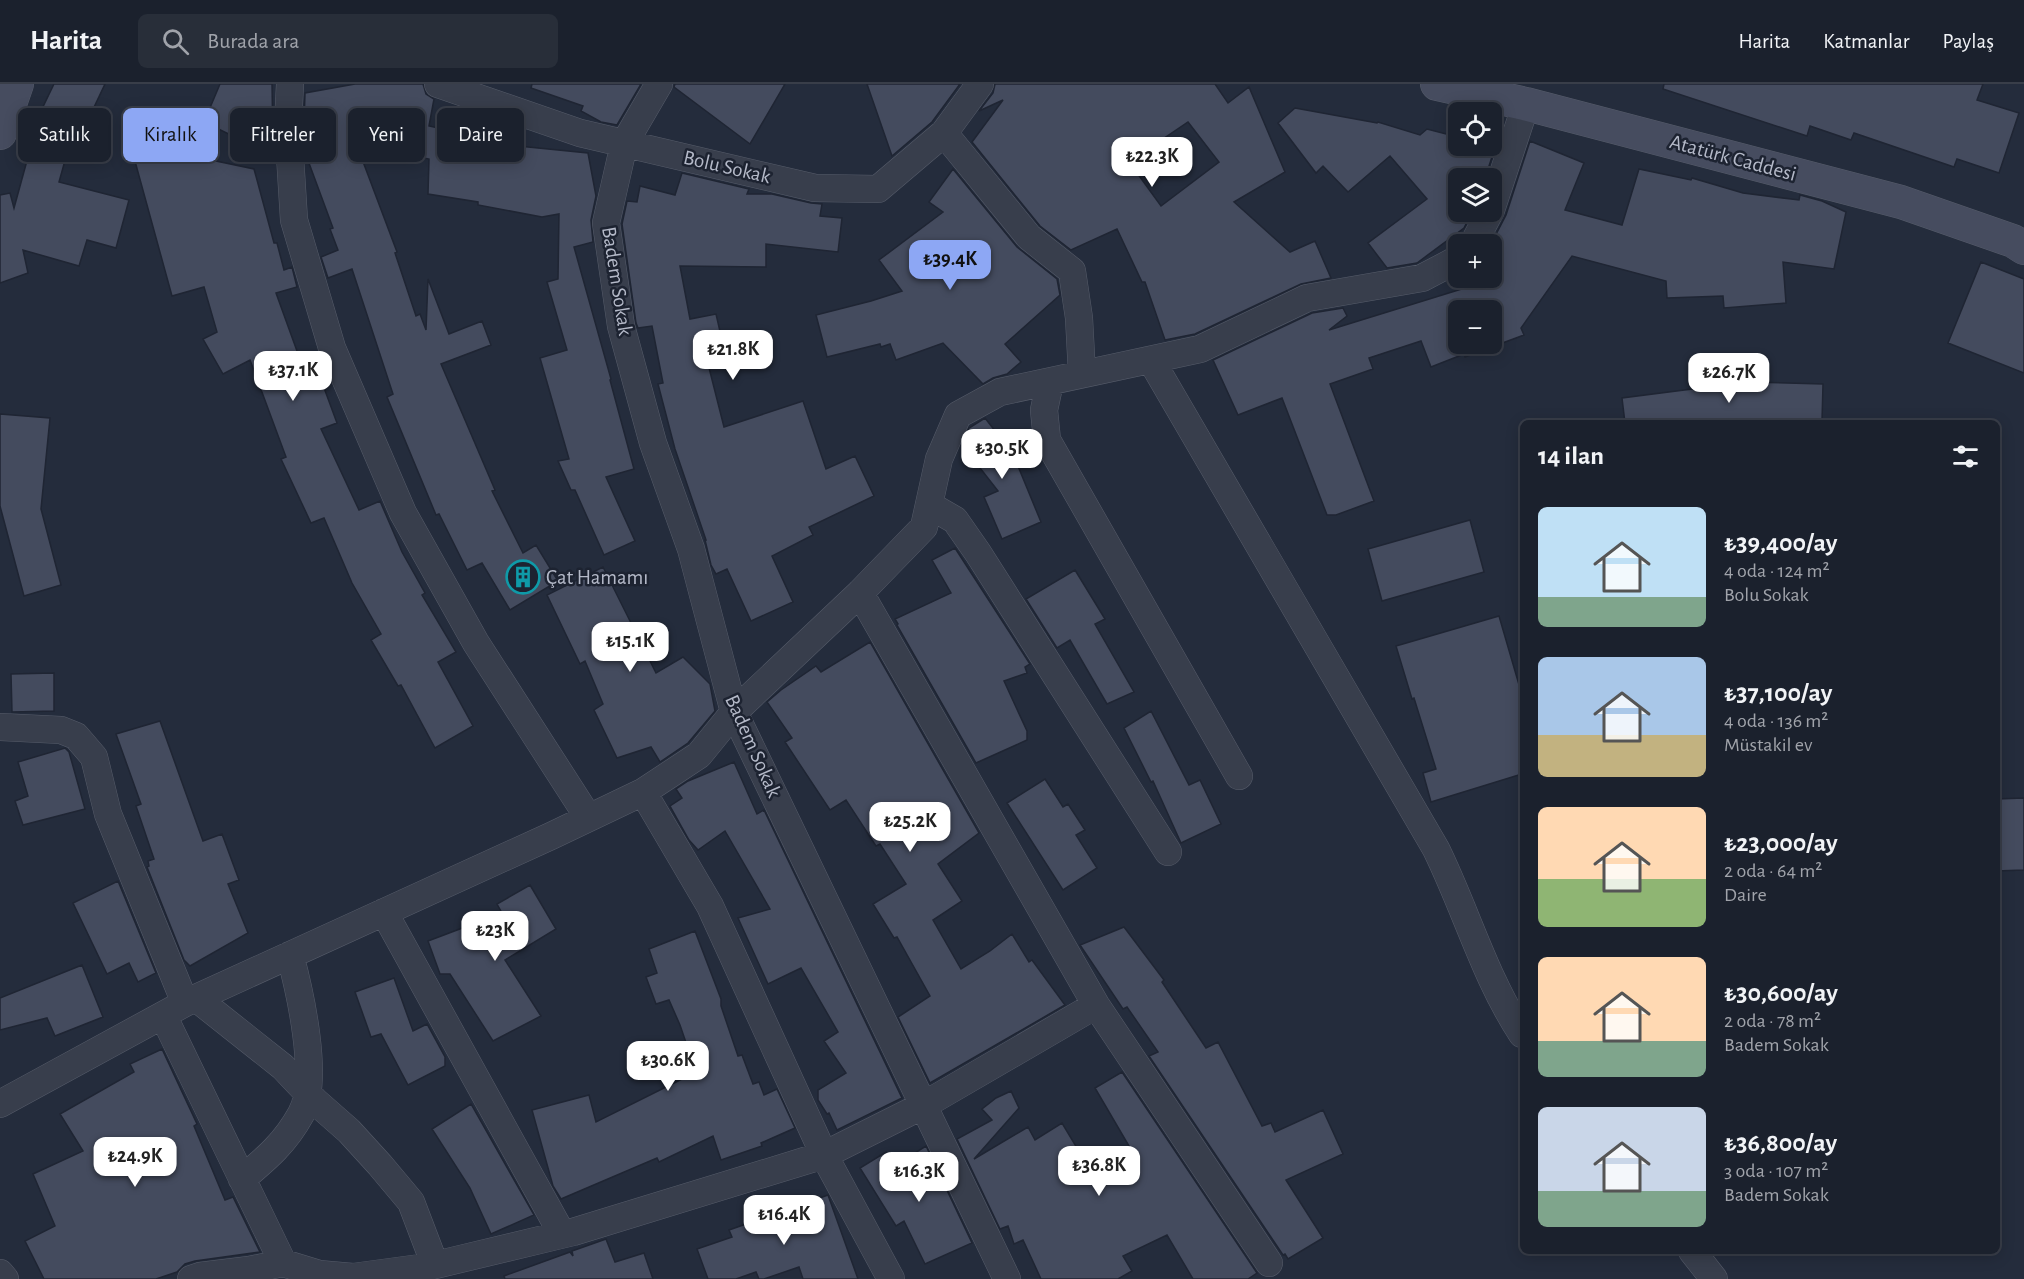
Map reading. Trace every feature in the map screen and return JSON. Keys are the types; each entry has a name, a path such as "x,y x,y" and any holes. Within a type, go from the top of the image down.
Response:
{"main road":[{"path":"0,133 17,84"},
{"name":"Atatürk Caddesi","path":"1437,84 1526,104 1901,201 2013,241 2024,248"}],"street":[{"path":"290,84 288,124 294,220 332,348 404,513 476,643 588,817"},
{"name":"Bolu Sokak","path":"438,84 580,133 624,144 815,188 878,189 944,133 980,84"},
{"name":"Badem Sokak","path":"659,84 624,144 606,223 621,326 653,443 691,549 734,712 1007,1279"},
{"path":"1502,177 1526,104"},
{"path":"944,133 1029,237 1072,271 1079,318 1082,374"},
{"path":"0,1104 181,1005 643,792 699,755 734,712 860,593 924,527 939,459 958,415 1000,392 1200,349 1307,298 1422,278 1448,265"},
{"path":"1151,360 1436,849 1489,971 1520,1030"},
{"path":"1050,382 1044,410 1047,440 1239,776"},
{"path":"928,505 955,520 978,553 1168,852"},
{"path":"860,593 1096,1005 1269,1263"},
{"path":"0,727 61,730 76,736 94,757 108,814 181,1005 242,1179 283,1263"},
{"path":"643,792 710,906 824,1155 891,1279"},
{"path":"384,912 562,1234"},
{"path":"242,1179 278,1149 302,1113 307,1092 309,1071 301,998 290,955"},
{"path":"181,1005 283,1067 349,1131 411,1202 435,1265"},
{"path":"191,1279 283,1263 331,1277 353,1277 435,1265 562,1234 824,1155 924,1105 1096,1005"},
{"path":"1694,1254 1714,1279"},
{"path":"0,1273 4,1279"}],"building":[{"path":"54,84 105,84 94,108 42,108"},
{"path":"220,84 272,84 272,108 230,108 230,135 218,129 218,108 210,108"},
{"path":"355,84 423,84 426,94 434,99 429,126 437,128 437,162 524,162 524,147 588,153 596,196 591,220 593,242 574,247 634,469 606,477 635,541 604,555 575,490 571,490 558,461 569,459 540,358 567,350 547,282 558,279 559,214 542,217 478,205 478,202 428,194 429,159 425,158 425,108 348,108 348,162 363,162 397,252 395,253 416,316 420,314 426,330 428,279 449,334 482,321 491,345 441,364 495,490 492,491 523,553 536,545 558,581 510,610 482,563 467,570 439,514 436,515 387,397 393,394 352,269 328,278 321,257 338,250 330,229 333,228 309,162 336,162 336,108 305,108 305,93"},
{"path":"532,84 641,84 617,125 601,122 581,111 583,106 531,88"},
{"path":"675,84 785,84 750,144 674,87"},
{"path":"867,84 960,84 932,122 892,156"},
{"path":"995,84 1215,84 1228,103 1249,87 1285,172 1234,202 1290,252 1315,241 1331,278 1301,284 1195,334 1165,340 1145,282 1142,282 1117,229 1071,250 1040,226 972,142 1003,100 979,111 993,93","holes":["1188,122 1219,162 1161,206 1129,162"]},
{"path":"1664,84 1983,84 1977,100 2019,113 1999,173 1957,159 1954,167 1854,133 1851,140 1810,126 1807,136 1663,89"},
{"path":"1295,108 1378,122 1420,135 1427,129 1448,134 1448,156 1492,156 1488,168 1448,168 1448,222 1467,222 1464,228 1456,234 1448,234 1448,240 1417,263 1387,268 1368,243 1427,199 1390,156 1348,192 1323,166 1316,173 1278,123"},
{"path":"1530,141 1584,163 1565,210 1622,225 1639,169 1691,180 1692,178 1743,193 1799,200 1800,195 1822,201 1846,212 1834,269 1783,262 1786,303 1724,308 1723,296 1667,298 1666,281 1572,256 1521,328 1524,335 1502,343 1502,300 1448,300 1448,354 1464,354 1431,367 1421,341 1369,358 1373,369 1330,384 1374,501 1336,515 1327,515 1282,398 1238,415 1213,360 1312,313 1343,308 1347,316 1329,330 1465,288 1502,288 1502,234 1496,234 1506,215"},
{"path":"218,161 254,169 274,243 277,243 284,270 292,267 297,287 276,293 301,362 313,358 337,423 321,429 359,510 380,501 402,552 425,593 422,595 456,652 438,662 473,726 435,748 401,685 398,686 371,640 381,634 352,583 324,518 311,523 281,459 286,457 250,360 223,374 203,339 217,332 204,287 172,296 135,162"},
{"path":"27,162 65,162 59,182 129,200 116,248 87,240 79,266 23,250 28,273 0,283 0,195 10,193 14,208"},
{"path":"953,169 1017,247 1057,279 1060,295 1005,344 1021,362 1007,374 983,384 943,343 896,360 890,344 881,347 880,344 827,357 816,315 902,291 879,260 943,212 929,202"},
{"path":"682,173 749,189 747,194 772,194 822,204 820,216 842,218 838,252 766,244 766,267 680,266 690,319 716,314 722,340 703,344 724,427 803,401 826,469 855,456 874,496 809,527 813,535 772,556 793,602 751,621 727,569 716,574 711,565 706,540 675,449 658,384 663,383 652,326 638,328 636,323 622,224 627,201 637,202 640,186 675,195"},
{"path":"1981,262 2024,279 2024,373 1948,343"},
{"path":"1747,382 1823,384 1822,420 1625,420 1622,398"},
{"path":"0,414 50,418 41,509 61,585 24,596 0,506"},
{"path":"985,418 1013,454 1041,522 1002,539 984,497 998,491 962,445 969,428"},
{"path":"1470,520 1484,572 1382,601 1368,549"},
{"path":"955,548 1030,664 1025,667 1027,673 1004,681 1027,731 1027,740 976,763 895,619 951,593 932,560"},
{"path":"603,567 656,673 683,657 710,684 715,711 688,743 660,762 651,747 617,758 594,710 603,704 585,661 580,664 547,595"},
{"path":"1075,570 1105,619 1095,624 1134,692 1107,704 1070,640 1057,648 1026,599"},
{"path":"1499,616 1520,688 1520,775 1431,802 1423,773 1436,769 1396,646"},
{"path":"870,642 979,833 938,864 962,901 933,920 961,969 1012,934 1029,962 1032,960 1065,1005 930,1083 898,1017 930,996 897,937 894,938 873,904 906,884 880,844 876,846 846,800 830,810 785,742 792,738 767,702 816,666 821,672"},
{"path":"54,673 54,711 12,712 11,674"},
{"path":"1151,711 1189,785 1200,780 1221,824 1181,843 1153,781 1151,782 1124,728"},
{"path":"160,721 203,841 222,834 239,880 228,884 248,933 190,966 184,960 147,867 149,866 148,861 154,859 136,806 141,804 116,734"},
{"path":"65,748 69,752 85,809 23,825 15,801 28,796 18,762"},
{"path":"734,762 757,814 764,810 902,1098 837,1130 829,1113 827,1114 818,1100 818,1090 846,1073 824,1041 838,1032 801,968 768,984 738,918 770,909 725,831 698,850 689,840 670,806 682,798 676,789 688,781"},
{"path":"1045,779 1063,807 1068,804 1085,830 1076,835 1097,868 1063,890 1007,803"},
{"path":"2024,798 2024,870 2000,871 2000,799"},
{"path":"118,881 156,973 138,982 129,963 107,974 73,903"},
{"path":"530,885 556,929 505,960 541,1016 493,1041 450,974 440,974 428,941 502,913 497,904"},
{"path":"1124,927 1164,980 1162,982 1206,1048 1218,1042 1262,1126 1271,1123 1275,1132 1323,1110 1343,1154 1286,1180 1323,1238 1288,1259 1285,1254 1283,1255 1149,1056 1158,1052 1127,1007 1123,1009 1080,945"},
{"path":"695,931 721,999 721,1006 738,1056 742,1055 753,1084 759,1082 764,1095 777,1089 795,1128 761,1143 762,1146 721,1160 713,1136 659,1162 657,1158 561,1199 553,1186 532,1110 589,1095 596,1122 696,1072 669,1000 656,1004 646,977 657,973 649,949"},
{"path":"82,965 103,1017 55,1036 47,1018 0,1030 0,998"},
{"path":"394,978 413,1031 427,1024 445,1057 445,1066 408,1085 381,1034 371,1037 355,992"},
{"path":"162,1049 197,1124 194,1126 225,1200 233,1197 260,1252 195,1261 185,1264 177,1272 156,1279 44,1279 25,1241 55,1226 33,1174 83,1151 60,1114 134,1072 130,1064"},
{"path":"1122,1072 1257,1273 1248,1279 1193,1279 1167,1235 1123,1256 1132,1271 1118,1279 1041,1279 1023,1240 1014,1244 1008,1226 1000,1229 957,1139 992,1120 982,1109 996,1098 1011,1091 1019,1108 974,1159 1028,1127 1035,1140 1062,1123 1095,1178 1136,1158 1095,1088"},
{"path":"471,1104 534,1215 491,1234 470,1188 432,1129"},
{"path":"926,1146 972,1243 925,1264 904,1221 896,1226 860,1168 886,1152 894,1166"},
{"path":"828,1195 858,1279 803,1279 799,1267 764,1279 759,1279 756,1272 736,1279 708,1279 697,1249 732,1237 729,1230"},
{"path":"606,1239 615,1262 644,1253 653,1279 505,1279 504,1276 570,1252 573,1256 572,1251"}],"place":[{"name":"Çat Hamamı","path":"523,577"}]}
